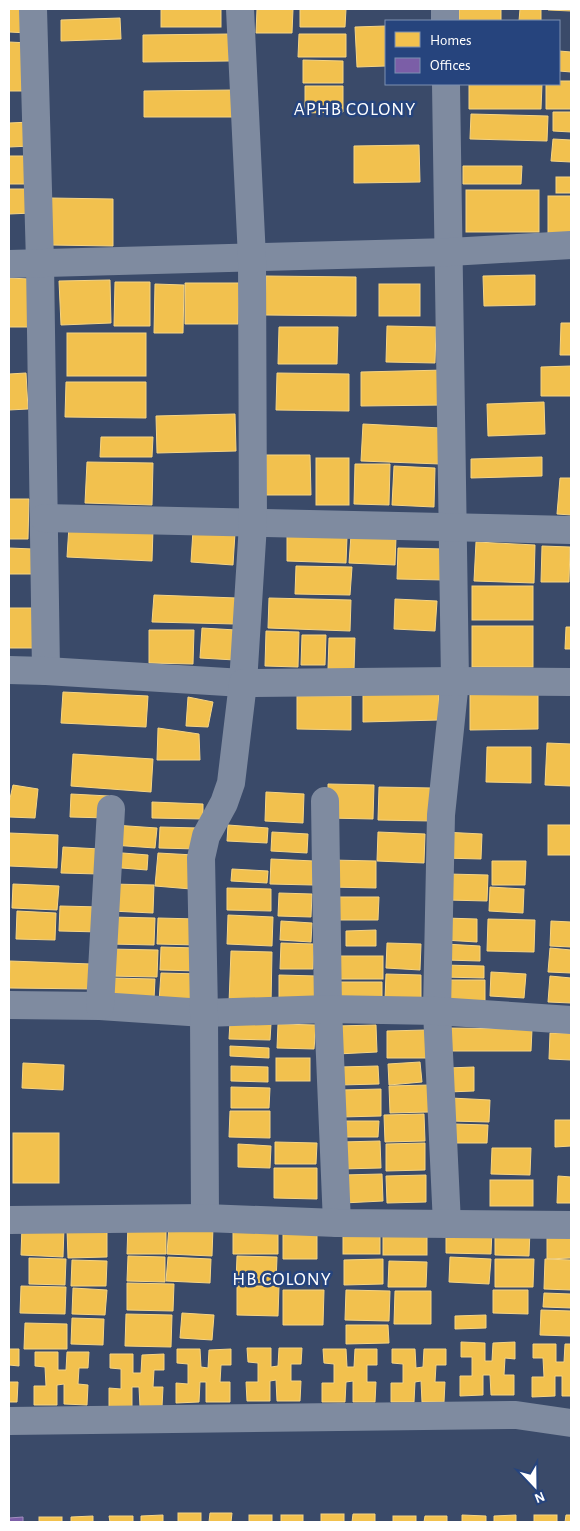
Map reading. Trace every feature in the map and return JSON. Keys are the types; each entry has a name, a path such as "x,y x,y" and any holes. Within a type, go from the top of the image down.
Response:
{"street":[{"path":"33,9 40,263 46,671"},
{"path":"205,1218 201,858 206,836 224,803 231,783 243,683 253,524 252,258 240,9"},
{"path":"446,85 455,681 441,815 437,1011 448,1224"},
{"path":"9,264 450,252 571,245"},
{"path":"44,518 571,530"},
{"path":"9,670 243,683 571,682"},
{"path":"325,801 328,1010 337,1223"},
{"path":"100,1006 111,809"},
{"path":"9,1005 100,1006 204,1014 328,1010 437,1011 571,1020"},
{"path":"9,1220 205,1218 337,1223 571,1225"},
{"path":"9,1421 516,1415 571,1422"}],"building: Homes":[{"path":"9,9 28,9 28,33 9,32"},
{"path":"161,9 221,9 221,27 161,27"},
{"path":"257,9 293,9 292,33 256,33"},
{"path":"300,9 346,9 345,27 300,27"},
{"path":"459,9 501,9 501,20 459,20"},
{"path":"520,9 541,9 541,20 519,20"},
{"path":"571,9 571,11 548,10"},
{"path":"120,18 121,39 61,41 61,20"},
{"path":"385,26 385,66 357,67 355,27"},
{"path":"229,34 229,61 143,62 143,35"},
{"path":"299,34 346,34 346,57 298,57"},
{"path":"9,42 29,43 29,91 9,91"},
{"path":"560,51 571,52 571,72 560,71"},
{"path":"303,60 343,61 343,83 303,83"},
{"path":"560,81 571,81 571,109 546,109 546,85 560,85"},
{"path":"469,85 542,85 541,109 469,109"},
{"path":"305,86 343,86 343,112 305,113"},
{"path":"234,90 234,117 144,117 144,91"},
{"path":"553,112 571,112 571,132 553,131"},
{"path":"471,114 548,116 547,141 470,139"},
{"path":"31,122 32,146 9,147 9,123"},
{"path":"553,139 571,140 571,162 551,161"},
{"path":"419,145 420,182 354,183 354,146"},
{"path":"9,156 32,156 32,184 9,184"},
{"path":"463,166 522,166 521,184 463,184"},
{"path":"556,177 571,177 571,193 556,193"},
{"path":"9,189 33,189 33,213 9,214"},
{"path":"466,190 539,190 539,232 466,232"},
{"path":"548,196 571,196 571,240 548,240"},
{"path":"51,198 113,199 113,246 50,245"},
{"path":"535,275 535,305 484,306 483,276"},
{"path":"266,276 356,277 356,316 265,315"},
{"path":"9,278 29,279 28,327 9,327"},
{"path":"110,280 111,323 61,325 59,281"},
{"path":"115,282 150,282 150,326 114,326"},
{"path":"185,283 239,283 238,324 185,324"},
{"path":"155,284 184,285 183,333 154,333"},
{"path":"379,284 420,284 420,316 379,316"},
{"path":"561,323 571,323 571,355 560,355"},
{"path":"387,326 436,327 435,363 386,362"},
{"path":"279,327 338,327 337,364 278,364"},
{"path":"67,333 146,333 146,376 67,376"},
{"path":"571,366 571,396 541,396 541,367"},
{"path":"445,370 445,405 361,406 361,372"},
{"path":"26,373 28,409 9,410 9,374"},
{"path":"277,373 349,374 349,411 276,410"},
{"path":"66,382 146,382 146,418 65,417"},
{"path":"544,402 545,434 488,436 487,404"},
{"path":"235,414 236,451 157,453 156,416"},
{"path":"363,424 441,428 440,464 361,461"},
{"path":"101,437 153,437 152,457 100,457"},
{"path":"266,455 310,455 311,495 266,495"},
{"path":"542,457 542,476 471,478 471,459"},
{"path":"316,458 349,458 349,505 316,505"},
{"path":"87,462 153,463 152,505 85,503"},
{"path":"355,464 390,464 389,505 354,504"},
{"path":"394,466 435,468 434,507 392,505"},
{"path":"560,478 571,478 571,515 557,514"},
{"path":"9,499 29,499 28,539 9,539"},
{"path":"69,526 153,529 152,561 67,557"},
{"path":"193,530 235,533 233,565 191,562"},
{"path":"287,535 347,537 346,563 287,561"},
{"path":"351,535 396,537 395,565 349,563"},
{"path":"476,542 535,545 534,583 474,581"},
{"path":"542,546 570,547 569,582 541,582"},
{"path":"9,548 33,549 32,574 9,574"},
{"path":"398,548 445,549 444,580 397,579"},
{"path":"296,566 352,567 350,595 295,594"},
{"path":"472,586 533,586 533,620 472,620"},
{"path":"154,595 237,598 235,624 152,622"},
{"path":"269,598 351,600 350,631 268,628"},
{"path":"395,599 437,601 435,631 394,629"},
{"path":"9,608 34,608 34,648 9,648"},
{"path":"472,626 533,626 533,667 472,667"},
{"path":"566,627 571,627 571,649 565,649"},
{"path":"202,628 236,630 235,660 200,658"},
{"path":"149,630 194,630 193,664 149,663"},
{"path":"266,631 299,632 298,667 265,666"},
{"path":"302,635 326,635 325,665 301,665"},
{"path":"329,638 355,638 354,670 328,669"},
{"path":"63,692 148,696 146,727 61,723"},
{"path":"439,693 439,720 363,722 363,694"},
{"path":"470,693 538,693 538,729 470,730"},
{"path":"297,696 351,696 351,730 297,729"},
{"path":"188,697 213,702 208,727 186,726"},
{"path":"158,728 199,734 200,760 157,760"},
{"path":"547,743 571,744 571,786 545,785"},
{"path":"487,747 531,747 531,783 486,782"},
{"path":"73,754 153,759 151,792 71,786"},
{"path":"328,784 374,785 373,819 328,818"},
{"path":"13,785 38,789 35,818 9,817 9,803"},
{"path":"379,787 432,788 431,821 378,820"},
{"path":"266,792 304,794 303,823 265,821"},
{"path":"71,794 109,796 108,818 70,817"},
{"path":"152,802 203,804 203,819 152,818"},
{"path":"114,825 157,828 155,848 112,845"},
{"path":"228,825 268,828 267,843 227,841"},
{"path":"548,825 571,825 571,855 548,855"},
{"path":"160,827 198,828 197,849 159,848"},
{"path":"272,832 308,834 307,853 271,851"},
{"path":"378,832 425,834 424,863 377,861"},
{"path":"443,832 482,834 481,859 442,858"},
{"path":"9,833 58,835 57,868 9,866"},
{"path":"63,847 100,849 99,874 61,873"},
{"path":"110,852 148,855 147,870 109,867"},
{"path":"158,853 194,855 191,889 155,886"},
{"path":"271,859 314,861 313,885 270,884"},
{"path":"330,860 376,861 376,888 330,887"},
{"path":"492,861 526,861 525,885 492,885"},
{"path":"232,869 268,871 267,883 231,881"},
{"path":"448,874 488,875 487,901 447,900"},
{"path":"13,884 59,886 57,910 12,908"},
{"path":"112,884 154,885 153,913 111,911"},
{"path":"490,887 524,889 523,913 489,911"},
{"path":"227,888 271,889 271,911 227,910"},
{"path":"279,893 312,894 311,917 278,916"},
{"path":"331,897 379,897 378,920 330,920"},
{"path":"60,906 101,907 100,932 59,931"},
{"path":"17,911 56,913 55,940 16,939"},
{"path":"228,915 273,917 272,946 227,944"},
{"path":"111,917 155,918 154,945 110,944"},
{"path":"158,918 197,919 196,945 157,944"},
{"path":"445,918 477,919 477,942 444,940"},
{"path":"488,919 535,920 534,952 487,951"},
{"path":"281,921 312,923 311,942 280,940"},
{"path":"551,921 571,922 571,947 550,946"},
{"path":"376,930 376,946 346,946 346,931"},
{"path":"281,943 314,944 313,969 280,969"},
{"path":"387,943 421,944 420,970 386,968"},
{"path":"445,944 480,946 480,961 445,960"},
{"path":"161,947 197,948 197,971 160,970"},
{"path":"550,948 571,950 571,973 548,972"},
{"path":"109,949 158,950 157,977 109,976"},
{"path":"231,951 272,952 271,1004 229,1003"},
{"path":"337,956 383,956 383,979 337,979"},
{"path":"10,961 91,964 95,989 9,988"},
{"path":"443,965 484,966 484,978 443,977"},
{"path":"491,972 526,974 524,998 490,996"},
{"path":"161,973 201,974 200,1004 159,1002"},
{"path":"386,974 421,975 421,1000 385,999"},
{"path":"279,975 317,976 316,1006 279,1006"},
{"path":"550,976 571,978 571,1003 548,1002"},
{"path":"112,978 155,979 154,999 111,997"},
{"path":"443,980 485,980 485,1003 443,1002"},
{"path":"334,982 382,982 382,1002 334,1001"},
{"path":"230,1022 271,1024 270,1040 229,1039"},
{"path":"278,1024 316,1025 314,1049 277,1048"},
{"path":"376,1025 377,1052 337,1054 337,1026"},
{"path":"447,1028 532,1029 531,1051 447,1051"},
{"path":"426,1030 427,1058 387,1058 387,1031"},
{"path":"550,1033 571,1033 571,1060 549,1059"},
{"path":"230,1046 269,1048 269,1058 230,1056"},
{"path":"276,1058 310,1058 310,1081 276,1081"},
{"path":"420,1062 422,1082 389,1085 388,1064"},
{"path":"23,1063 64,1065 63,1090 22,1088"},
{"path":"231,1066 268,1067 268,1082 231,1081"},
{"path":"378,1066 379,1084 340,1085 340,1067"},
{"path":"474,1067 474,1091 448,1092 448,1068"},
{"path":"429,1085 429,1112 390,1113 389,1086"},
{"path":"231,1087 270,1088 269,1108 231,1108"},
{"path":"381,1089 381,1116 341,1117 341,1090"},
{"path":"451,1098 490,1100 489,1122 450,1121"},
{"path":"230,1111 270,1111 270,1138 229,1137"},
{"path":"424,1114 425,1141 385,1142 384,1115"},
{"path":"555,1120 571,1120 571,1146 555,1147"},
{"path":"346,1121 379,1121 378,1137 346,1137"},
{"path":"454,1124 488,1125 487,1143 453,1143"},
{"path":"13,1133 59,1133 59,1183 13,1183"},
{"path":"380,1141 381,1168 341,1169 341,1142"},
{"path":"275,1142 317,1143 316,1164 275,1164"},
{"path":"425,1143 425,1170 386,1171 386,1144"},
{"path":"238,1144 271,1146 270,1168 238,1167"},
{"path":"492,1148 531,1148 530,1175 491,1174"},
{"path":"274,1168 317,1168 317,1199 274,1198"},
{"path":"382,1174 383,1201 343,1203 343,1175"},
{"path":"426,1175 426,1202 387,1203 386,1176"},
{"path":"558,1176 571,1177 571,1203 557,1203"},
{"path":"490,1180 533,1180 533,1206 490,1206"},
{"path":"128,1224 166,1225 166,1254 127,1254"},
{"path":"169,1225 213,1227 212,1256 167,1254"},
{"path":"22,1227 64,1228 63,1257 21,1255"},
{"path":"233,1227 278,1228 278,1254 233,1254"},
{"path":"107,1228 107,1257 68,1258 67,1229"},
{"path":"283,1228 317,1229 317,1259 283,1259"},
{"path":"383,1228 427,1228 427,1255 383,1255"},
{"path":"495,1228 530,1230 529,1256 495,1255"},
{"path":"547,1228 571,1228 571,1258 547,1259"},
{"path":"446,1229 492,1229 491,1254 446,1253"},
{"path":"343,1230 380,1230 380,1254 343,1254"},
{"path":"128,1256 165,1257 165,1282 127,1281"},
{"path":"237,1256 277,1257 276,1283 236,1282"},
{"path":"168,1257 211,1259 210,1283 166,1281"},
{"path":"450,1257 491,1259 489,1284 449,1282"},
{"path":"29,1258 66,1259 65,1285 29,1284"},
{"path":"383,1259 383,1284 344,1285 344,1260"},
{"path":"495,1259 534,1259 533,1287 495,1287"},
{"path":"545,1259 571,1260 571,1290 544,1289"},
{"path":"72,1260 107,1261 106,1286 71,1286"},
{"path":"389,1261 427,1262 426,1287 388,1287"},
{"path":"127,1283 174,1284 173,1311 127,1310"},
{"path":"21,1286 66,1287 65,1314 20,1313"},
{"path":"237,1286 279,1286 278,1316 237,1315"},
{"path":"73,1288 107,1290 105,1315 72,1314"},
{"path":"283,1290 324,1290 323,1325 283,1325"},
{"path":"346,1290 390,1291 389,1321 345,1320"},
{"path":"493,1290 528,1290 528,1314 493,1313"},
{"path":"395,1291 431,1291 431,1324 394,1324"},
{"path":"544,1293 571,1294 571,1308 543,1307"},
{"path":"541,1310 571,1311 571,1336 540,1335"},
{"path":"182,1313 214,1315 212,1340 180,1338"},
{"path":"126,1314 172,1315 171,1347 125,1346"},
{"path":"486,1315 486,1328 455,1329 455,1316"},
{"path":"72,1318 104,1319 103,1345 71,1344"},
{"path":"25,1323 67,1324 67,1349 24,1349"},
{"path":"346,1325 388,1325 389,1343 346,1344"},
{"path":"461,1342 485,1343 485,1361 492,1361 493,1343 515,1342 515,1359 505,1358 504,1375 514,1375 514,1395 491,1395 490,1375 483,1375 483,1395 460,1396 460,1376 472,1376 472,1357 461,1357"},
{"path":"533,1344 556,1344 556,1362 564,1362 565,1344 571,1344 571,1396 562,1396 562,1376 555,1376 555,1396 532,1397 532,1377 544,1377 543,1358 533,1358"},
{"path":"247,1348 271,1348 271,1367 278,1366 279,1348 302,1348 301,1364 291,1364 291,1381 301,1381 300,1401 277,1401 276,1380 270,1381 270,1401 247,1401 246,1382 258,1382 258,1363 248,1362"},
{"path":"9,1349 19,1349 19,1366 9,1365"},
{"path":"177,1349 200,1349 201,1367 208,1368 209,1350 231,1349 231,1365 221,1365 220,1382 230,1382 230,1402 206,1402 206,1382 200,1382 199,1402 176,1403 176,1383 188,1384 188,1364 177,1363"},
{"path":"323,1349 346,1349 347,1367 354,1367 355,1349 377,1349 377,1365 367,1365 367,1382 376,1382 375,1402 353,1402 353,1381 346,1382 345,1402 322,1402 322,1383 334,1383 334,1364 324,1363"},
{"path":"392,1349 415,1349 416,1368 423,1367 424,1349 446,1349 446,1365 436,1365 435,1382 445,1382 444,1402 422,1402 421,1381 415,1382 414,1402 391,1402 391,1383 403,1383 403,1364 392,1363"},
{"path":"35,1352 58,1352 58,1370 66,1370 67,1352 89,1352 88,1368 79,1368 78,1384 88,1385 87,1405 64,1404 64,1384 57,1385 57,1405 34,1405 34,1386 46,1386 45,1367 35,1366"},
{"path":"110,1354 133,1354 133,1373 141,1373 142,1355 164,1354 164,1370 154,1370 153,1387 163,1387 162,1407 140,1407 139,1387 132,1387 132,1407 109,1408 109,1388 121,1389 121,1369 110,1368"},
{"path":"9,1382 18,1382 17,1402 9,1402"},
{"path":"178,1513 201,1513 201,1522 178,1522"},
{"path":"210,1513 232,1513 231,1522 209,1522"},
{"path":"321,1514 344,1514 344,1522 321,1522"},
{"path":"353,1514 375,1514 375,1522 352,1522"},
{"path":"163,1515 163,1522 141,1522 141,1516"},
{"path":"249,1515 272,1515 272,1522 249,1522"},
{"path":"281,1515 303,1515 303,1522 281,1522"},
{"path":"462,1515 486,1516 486,1522 462,1522"},
{"path":"516,1515 516,1522 494,1522 494,1516"},
{"path":"534,1515 557,1515 557,1522 534,1522"},
{"path":"566,1515 571,1515 571,1522 565,1522"},
{"path":"93,1516 93,1522 71,1522 71,1517"},
{"path":"109,1516 133,1516 133,1522 110,1522"},
{"path":"393,1516 416,1516 416,1522 393,1522"},
{"path":"425,1516 447,1516 447,1522 424,1522"},
{"path":"39,1517 62,1517 62,1522 39,1522"}],"building: Offices":[{"path":"23,1517 23,1522 9,1522 9,1518"}],"district":[{"name":"APHB COLONY","path":"355,108"},
{"name":"HB COLONY","path":"282,1278"}]}
